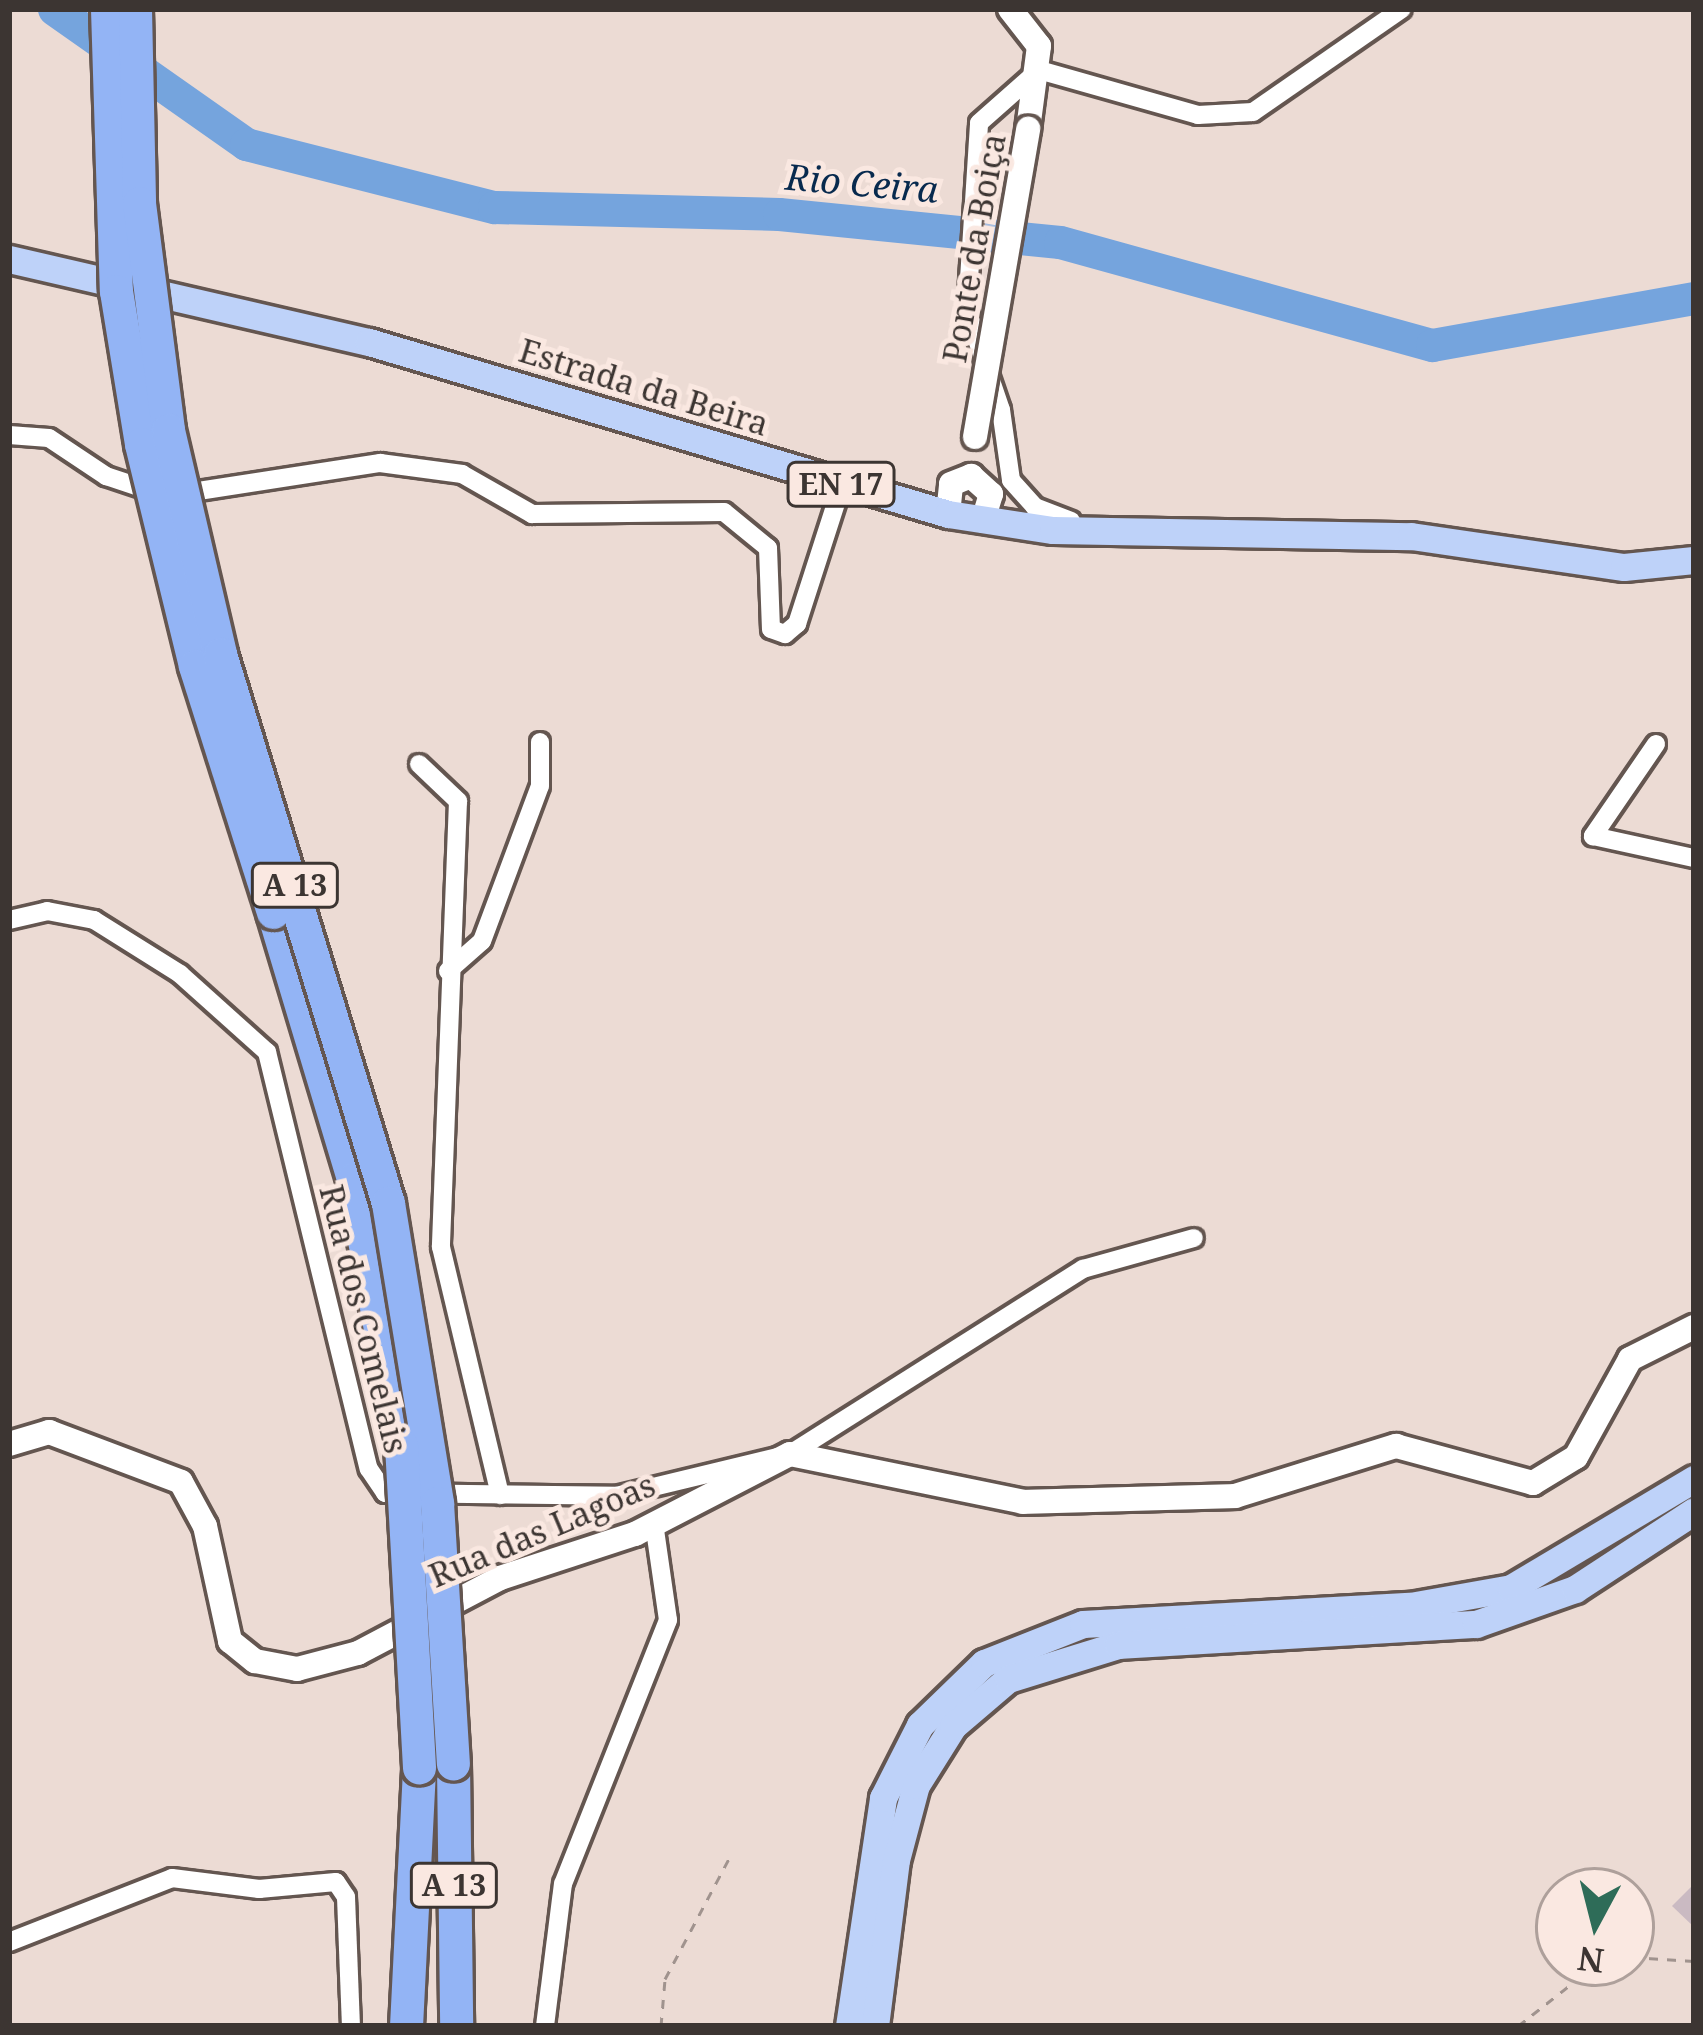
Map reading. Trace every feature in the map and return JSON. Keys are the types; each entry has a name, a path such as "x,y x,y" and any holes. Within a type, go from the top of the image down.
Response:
{"highway":[{"name":"A 13","path":"107,9 110,214 141,444 195,666 311,1030 369,1249 410,1528 419,1766 407,2017"},
{"name":"A 13","path":"136,9 143,260 168,430 220,654 361,1094 404,1277 445,1579 456,2016"}],"main road":[{"name":"Estrada da Beira","path":"9,259 369,342 934,511 973,491 1036,529 1411,536 1624,567 1694,560"},
{"path":"850,2026 883,1798 920,1725 984,1664 1083,1624 1410,1606 1511,1588 1694,1479"},
{"path":"875,2026 896,1860 916,1785 953,1726 1008,1679 1118,1646 1476,1624 1575,1589 1694,1511"}],"street":[{"path":"1010,9 1031,27 1039,70"},
{"path":"1039,70 1198,115 1252,112 1402,9"},
{"path":"1039,70 989,108 969,169 967,310 1001,410 1010,480 1048,516 1109,531"},
{"name":"Ponte da Boiça","path":"973,491 976,436 1039,70"},
{"path":"9,435 50,438 106,476 166,496 404,464 463,474 532,514 724,512 768,548 771,629 785,634 797,623 842,484"},
{"path":"934,511 973,491"},
{"path":"448,971 482,941 540,786 540,742"},
{"path":"1656,744 1593,836 1694,858"},
{"path":"419,764 458,801 441,1247 500,1495"},
{"name":"Rua dos Comelais","path":"9,920 47,911 94,920 179,974 267,1052 373,1483 396,1495 616,1496 790,1454 1083,1269 1194,1238"},
{"path":"790,1454 1043,1502 1235,1496 1379,1448 1444,1456 1514,1484 1549,1478 1576,1457 1630,1359 1694,1327"},
{"name":"Rua das Lagoas","path":"9,1444 49,1432 181,1482 205,1526 219,1620 242,1653 276,1668 358,1653 479,1586 655,1523 790,1454"},
{"path":"545,2026 563,1884 668,1620 655,1523"},
{"path":"9,1942 172,1878 259,1889 336,1882 346,1897 351,2026"}],"path":[{"path":"661,2026 665,1979 730,1857"},
{"path":"1655,1959 1694,1961"},
{"path":"1518,2026 1568,1987"}],"building":[{"path":"1694,1884 1694,1927 1672,1906"}],"waterway":[{"name":"Rio Ceira","path":"54,9 246,144 494,207 779,214 1060,242 1432,345 1694,298"}]}
